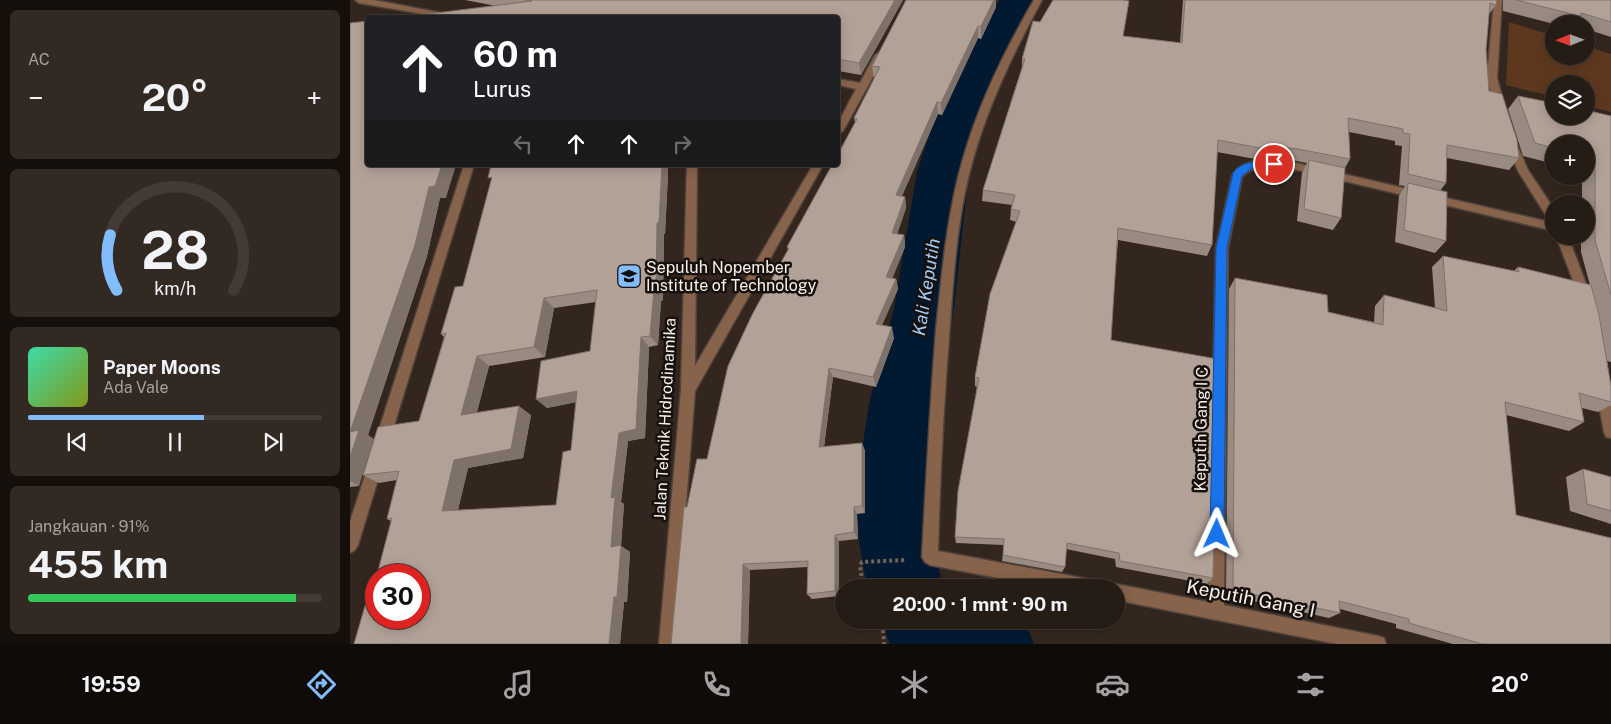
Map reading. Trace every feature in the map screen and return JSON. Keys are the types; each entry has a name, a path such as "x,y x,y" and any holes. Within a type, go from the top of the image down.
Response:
{"street":[{"path":"359,0 446,15"},
{"path":"1038,0 1013,43 996,83 979,125 962,180 951,247 938,384 930,557 1046,579"},
{"path":"1498,0 1492,78 1504,122"},
{"path":"840,127 886,43"},
{"path":"840,82 863,87"},
{"path":"1509,139 1523,171 1545,206"},
{"name":"Keputih Gang I C","path":"1216,611 1222,248 1237,176 1240,171 1249,166 1262,164 1274,164 1308,170 1403,190 1545,226"},
{"path":"350,545 467,167"},
{"name":"Jalan Teknik Hidrodinamika","path":"668,644 688,390 692,167"},
{"path":"688,390 817,167"},
{"path":"1566,245 1583,288 1587,307"},
{"path":"1600,374 1611,432"},
{"name":"Keputih Gang I","path":"1125,594 1378,644"}],"path":[{"path":"862,579 860,565 864,561 910,559"},
{"path":"883,629 884,644"}],"shaded area":[{"path":"1509,22 1545,33 1545,65 1595,65 1595,49 1611,54 1611,112 1595,108 1595,75 1545,75 1545,95 1506,85"}],"building":[{"path":"525,0 895,0 859,63 840,59 840,15 420,15 532,1"},
{"path":"906,0 994,0 981,26 978,26 941,103 937,102 896,195 905,197 892,233 904,235 886,277 896,279 876,324 892,327 873,377 829,368 819,447 862,443 862,506 854,507 854,532 835,535 835,591 807,594 808,561 743,564 741,644 671,644 684,507 687,507 697,459 707,459 728,366 753,313 789,248 787,247 831,167 840,167 840,150 857,119 854,118 880,67 872,66"},
{"path":"1053,0 1129,1 1123,36 1182,43 1185,0 1497,0 1496,5 1490,3 1486,50 1489,91 1502,94 1517,140 1519,158 1447,145 1446,183 1408,174 1410,134 1403,133 1403,129 1348,118 1350,159 1298,149 1272,146 1260,148 1218,140 1212,245 1118,228 1111,340 1217,359 1213,578 1120,561 1119,553 1067,543 1065,567 1003,555 1004,539 955,537 958,491 979,378 975,377 990,294 1020,211 1011,209 1015,195 983,190 1025,59 1022,59 1033,21 1040,22"},
{"path":"1516,0 1611,0 1611,22 1595,17 1595,15 1581,13 1580,15"},
{"path":"365,21 365,167 441,167 435,186 429,187 415,245 350,432 350,23"},
{"path":"1518,96 1545,101 1545,125 1595,125 1595,112 1611,116 1611,295 1595,240 1595,135 1545,135 1545,146 1535,143"},
{"path":"1309,160 1345,168 1341,218 1304,209"},
{"path":"491,167 662,167 659,222 657,223 656,290 654,290 650,336 641,337 636,429 619,433 611,498 615,497 611,547 621,545 617,597 614,597 609,644 354,644 365,606 365,629 430,629 430,564 380,564 392,518 387,519 399,471 363,475 378,427 419,421 446,333 441,334 455,287 463,286 492,177 488,178","holes":["597,290 590,351 541,361 536,399 577,391 571,450 563,452 556,505 442,511 454,460 511,449 519,406 461,415 477,356 534,347 544,298"]},
{"path":"1408,183 1447,192 1446,241 1404,230"},
{"path":"1443,256 1519,272 1518,267 1591,285 1599,315 1611,386 1611,402 1579,393 1584,422 1505,402 1516,515 1611,538 1611,644 1482,644 1409,623 1409,619 1339,601 1340,613 1233,590 1235,278 1327,295 1328,312 1383,325 1384,295 1447,311"},
{"path":"359,430 350,457 350,432"},
{"path":"1583,469 1611,477 1611,511 1587,504"}],"waterway":[{"name":"Kali Keputih","path":"903,579 889,507 902,404 924,308 943,171 956,130 971,94 1020,0"},
{"name":"Kali Keputih","path":"926,629 994,644"}],"place":[{"name":"Sepuluh Nopember Institute of Technology","path":"629,276"}],"route":[{"path":"1217,534 1222,248 1237,176 1240,171 1249,166 1274,164"}]}
